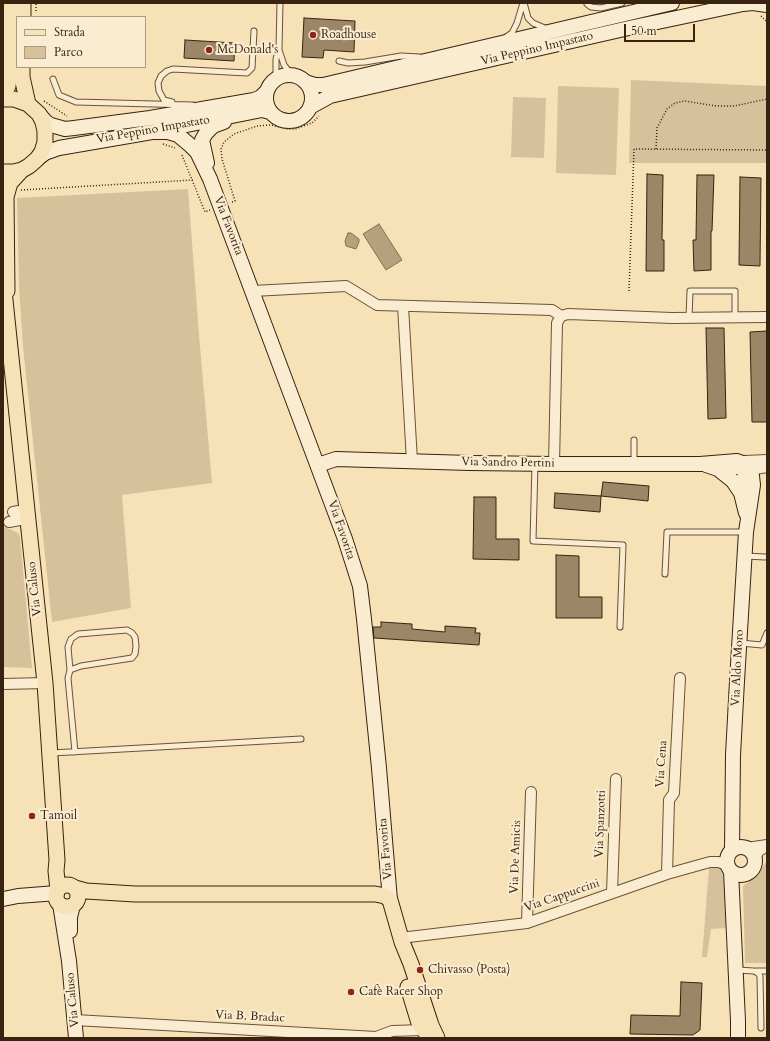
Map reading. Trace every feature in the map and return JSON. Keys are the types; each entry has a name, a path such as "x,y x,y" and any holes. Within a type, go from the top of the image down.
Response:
{"main road":[{"path":"3,94 8,86 9,75 10,3"},
{"path":"23,3 24,16"},
{"path":"22,68 22,77 43,122 45,136 42,152 37,159"},
{"path":"3,99 14,99 35,105"},
{"name":"Via Caluso","path":"7,318 6,197 10,183 22,170 37,159"},
{"path":"3,172 22,170"},
{"name":"Via Caluso","path":"3,281 26,497 11,517 30,538 45,683 57,860 66,878 67,896"},
{"path":"67,896 84,901 135,894 375,894 385,896 390,900 401,940 437,1038"},
{"path":"401,940 405,974 419,1023 426,1034"}],"street":[{"name":"Via Peppino Impastato","path":"305,82 315,85 324,85 672,3"},
{"name":"Via Peppino Impastato","path":"310,107 322,100 336,95 690,14 743,4 753,3 767,5"},
{"path":"282,76 297,76 305,82 311,92 312,100 310,107 303,116 292,121 284,121 273,115 267,106 266,98 270,86 282,76"},
{"name":"Via Peppino Impastato","path":"35,105 46,122 65,129 150,118 254,100 261,97 270,86"},
{"name":"Via Peppino Impastato","path":"37,159 45,153 59,148 152,132 262,110 273,115"},
{"name":"Via Favorita","path":"210,179 202,140 206,133 213,126 261,115 273,115"},
{"name":"Via Favorita","path":"152,132 168,132 178,136 190,144 197,152 210,179 318,465 345,539 360,586 379,768 390,900"},
{"path":"253,291 346,286 377,305 552,310 561,316"},
{"path":"403,306 412,461"},
{"path":"554,464 557,323 561,316 568,314 689,318 767,318"},
{"name":"Via Sandro Pertini","path":"318,465 336,458 554,464 700,464"},
{"path":"718,469 767,460"},
{"path":"700,464 746,465 767,468"},
{"path":"700,464 718,469 747,494 767,468"},
{"name":"Via Aldo Moro","path":"745,850 736,830 732,815 733,755 747,526 747,494 752,476 746,465"},
{"name":"Via Cena","path":"667,874 669,800 674,794 680,678"},
{"path":"3,684 45,683"},
{"name":"Via Spanzotti","path":"612,893 616,779"},
{"name":"Via De Amicis","path":"527,923 531,792"},
{"path":"738,1038 733,905 734,871 727,857 745,850 759,851 767,845"},
{"path":"734,871 752,870 754,866 745,850"},
{"name":"Via Cappuccini","path":"401,940 527,923 667,874 710,862 719,862 734,871"},
{"path":"3,899 18,896 67,896"},
{"name":"Via Caluso","path":"67,896 69,961 76,1038"},
{"name":"Via B. Bradac","path":"75,1020 220,1033 378,1037 392,1031 426,1034"}],"lane":[{"path":"24,16 27,3"},
{"path":"270,86 276,75 276,59 279,49 280,3"},
{"path":"524,3 528,18 533,23 553,31"},
{"path":"499,43 512,33 520,17 524,3"},
{"path":"588,4 591,7 601,8 622,3"},
{"path":"179,104 164,100 159,90 158,83 161,76 166,71 173,69 247,73 252,68 254,31"},
{"path":"279,49 284,65 292,75"},
{"path":"339,61 348,63 365,62 401,56 437,58"},
{"path":"53,79 59,95 76,102 179,104 216,107"},
{"path":"689,318 690,291 735,291 735,318"},
{"path":"634,440 634,464"},
{"path":"535,463 533,541 623,545 620,627"},
{"path":"665,574 667,532 747,526"},
{"path":"745,556 765,557"},
{"path":"70,670 81,666 132,658 135,654 135,637 127,630 78,634 71,638 68,647 70,670 68,678 74,752"},
{"path":"739,643 762,645 766,634"},
{"path":"49,753 301,739"},
{"path":"736,970 767,971"},
{"path":"754,971 760,976 761,1028"}],"path":[{"path":"36,3 36,16"},
{"path":"656,149 657,128 667,109 675,103 685,101 716,106 734,106 767,99"},
{"path":"35,105 71,119"},
{"path":"629,291 634,148 767,150"},
{"path":"15,190 193,180"}],"green space":[{"path":"631,80 767,86 767,163 629,163"},
{"path":"558,86 619,88 616,175 556,173"},
{"path":"513,97 546,98 544,158 511,157"},
{"path":"188,189 212,483 122,495 131,608 52,622 23,347 19,287 17,198"},
{"path":"5,527 18,533 20,537 32,668 3,667 3,528"},
{"path":"765,863 767,863 767,963 745,963 743,886 757,876"},
{"path":"723,867 727,928 711,929 707,957 702,957 709,868"}],"shaded area":[{"path":"379,224 402,260 386,270 363,234"},
{"path":"348,233 351,233 359,239 356,249 346,246 345,241"}],"building":[{"path":"304,18 355,21 354,52 324,50 323,58 302,57"},
{"name":"McDonald's","path":"185,40 235,43 234,61 184,58"},
{"path":"647,174 663,175 662,240 664,240 664,271 646,271"},
{"path":"697,175 714,175 711,231 711,270 694,271 693,240 696,240"},
{"path":"740,177 761,178 760,266 739,265"},
{"path":"706,328 724,328 726,418 708,419"},
{"path":"767,331 767,422 752,422 750,332"},
{"path":"603,482 649,486 648,501 601,496"},
{"path":"555,493 601,496 600,512 554,508"},
{"path":"474,497 496,497 496,539 519,539 519,560 473,559"},
{"path":"556,555 579,556 579,597 602,597 602,618 556,618"},
{"path":"381,622 412,624 412,629 445,632 445,626 476,628 475,633 480,633 479,645 374,638 373,627 381,627"},
{"path":"681,982 702,983 700,1030 693,1035 630,1034 631,1015 680,1016"}],"place":[{"name":"Roadhouse","path":"313,35"},
{"name":"McDonald's","path":"209,50"},
{"name":"Tamoil","path":"32,816"},
{"name":"Chivasso (Posta)","path":"420,970"},
{"name":"Cafè Racer Shop","path":"351,992"}]}
